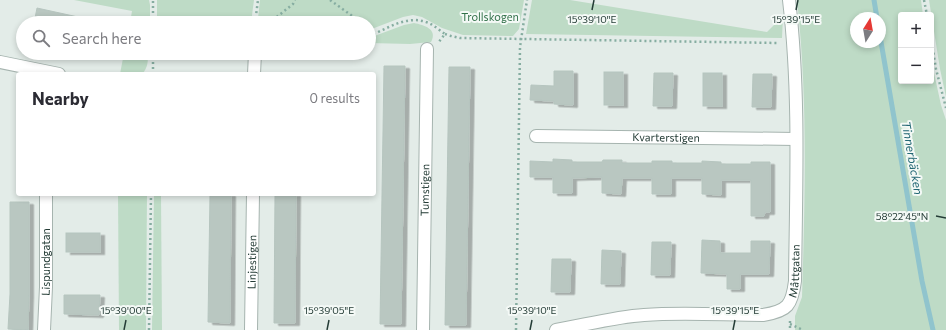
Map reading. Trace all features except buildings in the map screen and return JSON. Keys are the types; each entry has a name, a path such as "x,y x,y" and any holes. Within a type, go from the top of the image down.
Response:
{"street":[{"name":"Måttgatan","path":"556,330 622,317 642,315 763,315 776,313 788,305 792,299 795,281 796,140 793,43 789,0"},
{"name":"Tumstigen","path":"423,330 427,49"},
{"path":"254,72 255,60"},
{"path":"0,62 43,72"},
{"name":"Kvarterstigen","path":"536,136 796,140"},
{"name":"Lispundgatan","path":"44,330 46,287 46,196"},
{"name":"Linjestigen","path":"251,330 253,196"}],"path":[{"path":"153,16 154,0"},
{"path":"257,16 258,0"},
{"path":"278,16 293,4 295,0"},
{"path":"330,0 352,16"},
{"path":"516,330 520,47 527,0"},
{"path":"924,0 926,12"},
{"path":"376,33 400,23 416,20 427,22 445,34 460,38 793,43"},
{"path":"427,49 432,48 438,43 445,34"},
{"path":"933,48 936,69 946,108"},
{"path":"153,60 153,72"},
{"path":"149,330 151,196"},
{"path":"790,324 803,330"}],"green space":[{"path":"74,0 149,0 150,16 131,16 132,11"},
{"path":"157,0 254,0 252,16 157,16"},
{"name":"Trollskogen","path":"260,0 524,0 519,29 513,36 463,35 442,28 422,17 413,15 403,17 376,27 376,16 258,16"},
{"path":"532,0 570,0 767,32 783,16 782,38 526,34"},
{"path":"797,0 921,0 923,12 898,12 898,84 934,84 934,73 946,120 946,330 795,330 795,316 802,297 805,148 803,74"},
{"path":"929,0 946,0 946,97 934,31 934,12 931,12"},
{"path":"414,23 426,26 433,34 431,42 410,44 376,43 376,35 404,25"},
{"path":"123,60 148,60 147,67 144,72 120,72"},
{"path":"118,196 147,196 146,330 119,330"},
{"path":"154,196 161,196 162,330 152,330"}],"waterway":[{"name":"Tinnerbäcken","path":"874,0 876,12"},
{"name":"Tinnerbäcken","path":"882,48 922,281 933,330"}]}
